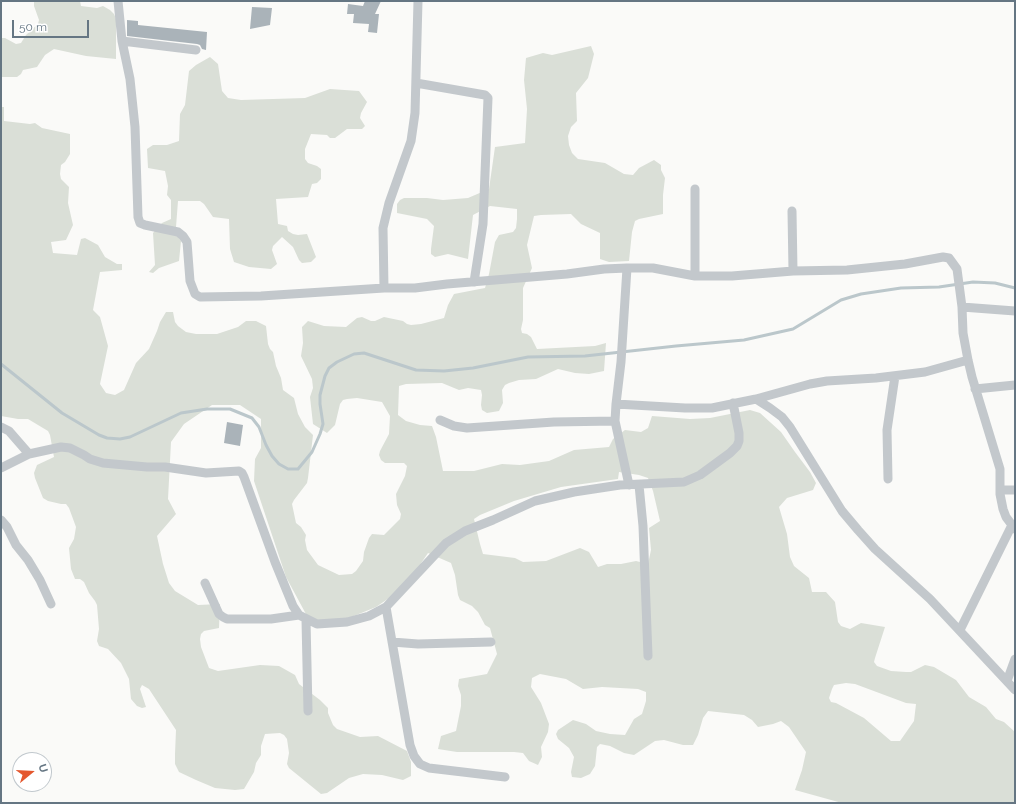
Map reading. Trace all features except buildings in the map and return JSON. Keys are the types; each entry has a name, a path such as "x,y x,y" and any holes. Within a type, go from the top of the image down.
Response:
{"street":[{"path":"118,1 122,41 130,79 135,127 138,217 140,222 145,225 178,232 183,236 187,242 190,281 195,294 200,297 261,296 384,288 415,288 567,274 604,269 653,268 695,276 732,276 793,271 847,270 905,264 943,257 949,258 957,269 962,307 963,333 968,360 975,389 1000,469 1000,490 1006,517 1013,527 960,630"},
{"path":"384,288 383,228 389,203 411,141 415,114 418,1"},
{"path":"122,41 196,50"},
{"path":"416,83 485,95 488,98 482,224 474,282"},
{"path":"695,189 695,276"},
{"path":"792,211 793,271"},
{"path":"626,268 621,362 615,421 629,485"},
{"path":"962,307 1015,311"},
{"path":"616,404 712,408 756,399 810,384 827,381 895,376 925,372 968,360"},
{"path":"888,479 887,430 895,376"},
{"path":"975,389 1015,385"},
{"path":"756,399 782,417 790,427 842,511 858,530 875,549 930,599 1015,690"},
{"path":"1,468 29,454 61,447 70,448 84,454 90,459 103,463 146,467 165,467 206,473 238,471 244,476 278,570 293,606 302,617 317,624 348,622 368,616 386,607 446,543 465,532 535,501 597,488 684,482 700,475 735,449 739,441 739,433 733,404"},
{"path":"440,420 454,426 467,428 554,422 615,421"},
{"path":"1,427 9,431 29,454"},
{"path":"639,485 643,526 648,656"},
{"path":"1000,490 1015,490"},
{"path":"3,525 28,560 40,580 51,604"},
{"path":"205,584 219,614 227,619 302,617"},
{"path":"386,607 410,746 414,756 420,764 429,768 505,777"},
{"path":"302,617 308,712"},
{"path":"392,642 418,644 491,642"},
{"path":"1007,681 1015,660"}],"shaded area":[{"path":"34,1 80,1 81,6 97,8 103,6 110,10 116,19 116,59 86,56 54,49 45,55 37,67 23,70 17,77 1,77 1,38 5,38 16,44 21,43 26,35 38,24 39,20 34,6"},
{"path":"591,46 594,54 588,78 576,93 577,121 571,127 568,136 572,153 578,159 605,163 624,174 633,175 639,168 654,160 661,165 661,170 665,178 663,214 635,221 632,232 629,261 609,262 600,259 600,233 581,224 571,214 534,216 527,245 532,268 523,288 522,333 531,337 537,349 595,346 606,343 604,371 589,374 575,373 558,369 536,379 519,380 509,383 505,385 502,390 503,403 499,411 487,413 482,410 481,390 468,388 459,390 442,383 406,384 399,386 398,415 406,421 420,425 432,426 436,437 443,471 474,471 502,464 520,465 549,461 574,450 609,447 613,439 625,430 641,432 648,428 652,416 690,419 710,418 750,410 760,413 781,432 810,472 816,483 813,490 787,498 779,507 787,534 790,557 794,566 809,578 812,592 826,592 835,602 838,622 841,626 850,629 861,623 885,627 874,662 877,666 891,671 906,672 911,672 925,665 934,667 956,680 969,697 986,707 996,719 1004,722 1015,732 1015,803 842,803 795,790 806,752 789,727 781,721 758,727 752,720 744,715 708,711 703,718 698,735 693,745 683,745 664,740 655,741 634,755 600,744 597,747 595,766 590,774 581,778 572,777 571,772 574,757 569,748 558,739 556,734 558,730 573,720 586,724 596,731 625,735 634,719 642,714 646,701 646,692 638,689 602,687 583,689 566,679 540,674 532,678 531,687 541,703 549,724 548,732 541,747 542,757 538,765 529,761 523,753 457,752 438,749 441,736 456,731 461,706 461,695 458,686 459,679 487,674 497,654 490,628 485,625 478,612 472,606 460,600 451,563 428,553 409,581 392,596 376,607 344,620 323,622 307,616 286,577 254,481 255,459 261,448 261,419 240,405 212,405 184,424 171,442 168,499 176,514 157,536 169,583 175,591 198,605 220,604 219,628 204,631 201,634 200,639 201,647 209,668 218,671 260,665 279,666 295,675 299,684 328,708 328,713 333,725 337,729 360,737 378,736 407,751 411,762 411,776 403,780 382,775 363,774 349,778 327,793 321,794 289,768 287,764 289,753 287,739 280,733 265,734 261,746 261,755 256,763 254,772 244,789 235,790 215,788 179,772 175,764 176,730 149,689 142,685 140,689 146,707 142,708 137,706 131,699 129,679 121,663 108,649 99,646 97,641 99,629 97,605 84,582 80,579 75,579 71,569 69,548 74,539 76,527 69,508 66,504 48,501 43,498 35,478 34,473 37,465 54,457 50,435 48,431 28,419 1,416 1,107 4,107 4,121 30,124 35,123 42,128 70,134 70,154 61,165 60,174 61,179 69,187 68,203 73,225 66,240 51,242 53,253 77,255 81,239 85,238 98,245 105,257 117,264 122,264 122,270 100,272 93,310 100,317 108,346 100,384 106,393 115,395 124,390 136,363 149,349 160,322 166,312 173,312 175,322 186,332 196,334 217,334 238,327 246,321 256,321 266,326 268,344 273,352 283,390 294,398 298,414 305,427 313,435 307,483 292,504 296,523 301,527 306,535 305,540 307,550 318,565 339,575 352,574 363,561 364,552 372,534 384,535 400,519 401,514 397,505 396,494 405,476 407,466 404,463 385,463 381,460 379,455 389,434 390,416 382,402 357,398 343,400 340,404 335,425 327,433 313,424 310,397 313,388 312,379 301,356 303,343 302,327 308,321 324,326 346,327 357,318 362,317 371,321 384,317 403,321 411,325 421,324 444,318 448,305 454,294 485,288 495,242 499,235 513,232 516,228 517,209 490,206 473,215 468,259 448,254 435,257 431,254 434,226 427,219 397,213 397,204 404,198 443,200 468,198 489,189 495,147 525,143 527,109 524,80 526,58 543,53 552,55","holes":["619,472 648,478 653,491 660,521 649,528 651,550 648,564 636,561 621,564 607,564 598,567 589,552 580,548 546,561 523,562 515,558 483,554 474,519 480,515 514,501 561,487 618,479","846,683 855,684 906,703 916,704 914,721 900,741 891,741 864,718 836,703 831,702 829,698 834,685"]},
{"path":"210,57 218,64 222,91 228,98 241,100 305,98 330,89 359,91 367,102 360,118 365,126 362,129 347,129 335,138 330,138 327,135 311,134 305,149 305,159 308,163 321,169 321,179 317,183 312,184 308,197 276,199 278,224 287,226 288,231 293,234 307,234 316,257 311,262 302,263 293,247 282,237 273,246 272,250 277,264 271,269 249,267 234,262 230,249 229,219 213,217 204,204 200,201 178,201 176,227 181,241 179,261 159,268 153,273 149,272 155,265 153,233 162,223 171,219 171,200 167,195 168,186 165,171 148,168 147,149 153,145 167,145 179,141 180,114 185,105 189,71"}],"waterway":[{"path":"1,364 62,413 99,435 107,438 120,439 130,437 181,413 207,409 230,409 252,418 259,427 272,456 279,464 288,469 298,469 312,452 323,424 320,395 325,376 329,368 337,362 354,354 364,353 416,370 444,371 473,368 528,357 585,356 744,340 793,329 841,300 861,294 901,288 939,287 973,282 995,283 1015,288"}]}
